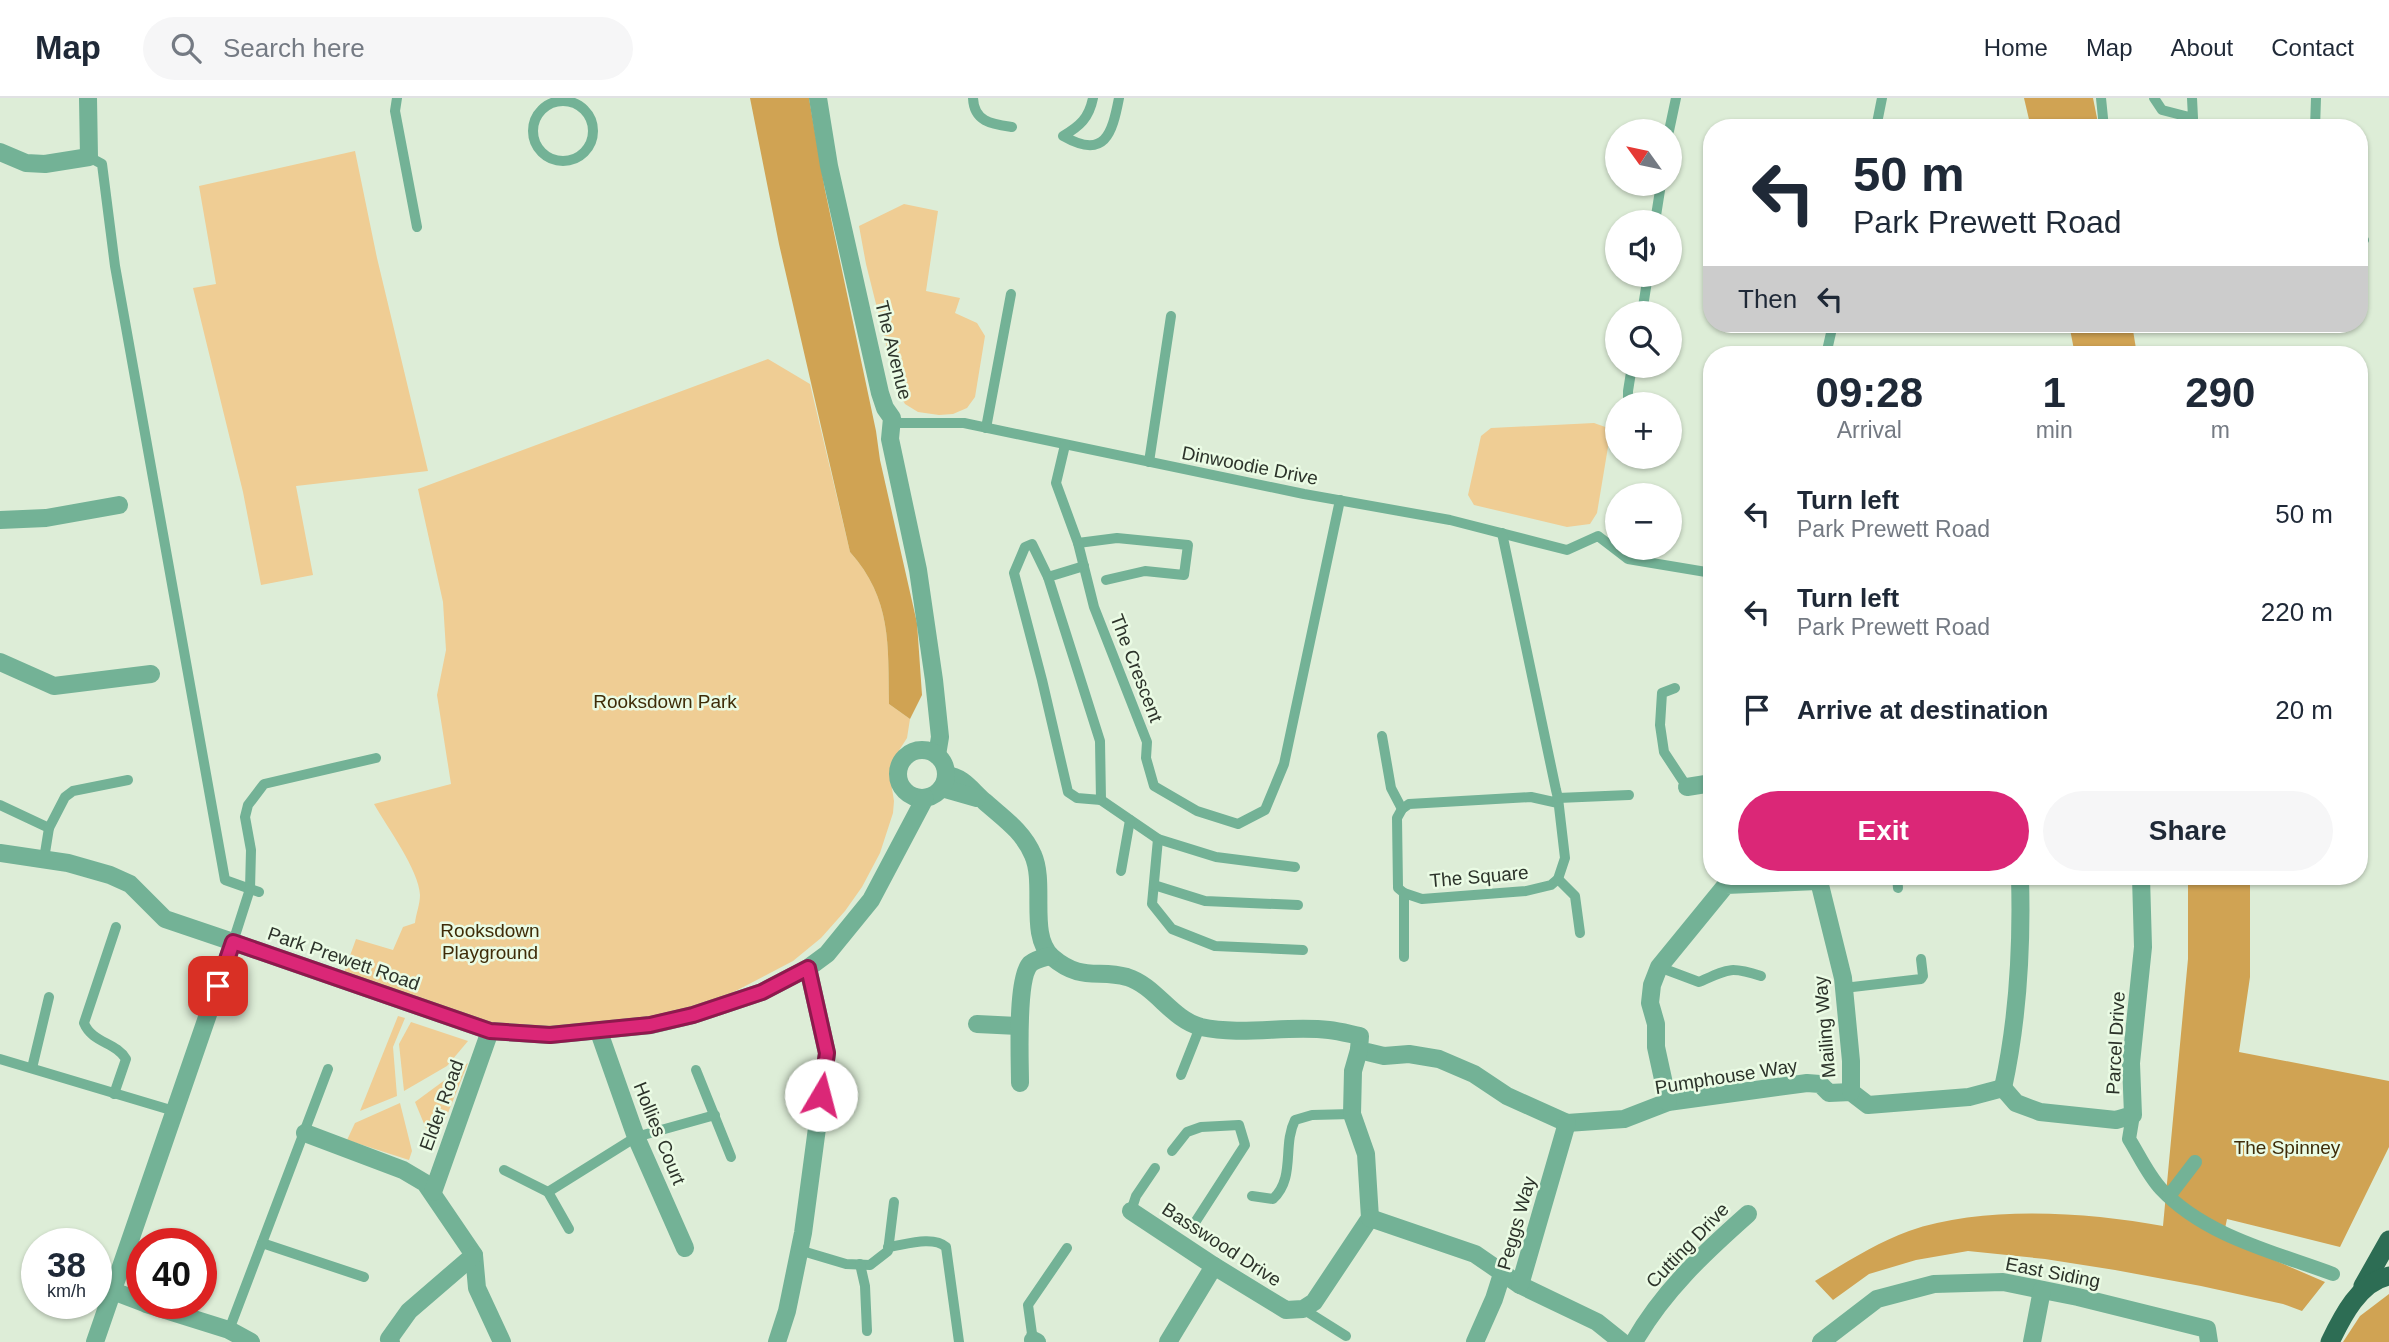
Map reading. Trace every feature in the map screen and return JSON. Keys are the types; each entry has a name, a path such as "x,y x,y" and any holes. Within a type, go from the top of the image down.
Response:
{"highway":[{"path":"2330,1342 2389,1240"},
{"path":"2357,1296 2381,1277 2389,1276"}],"street":[{"path":"0,152 26,163 45,164 89,157 88,98"},
{"name":"The Avenue","path":"818,98 829,166 880,393 892,418 890,439 918,570 935,694 940,737 937,755"},
{"path":"0,520 46,518 119,505"},
{"path":"0,662 54,686 151,674"},
{"name":"The Avenue","path":"915,750 932,720 935,694"},
{"path":"915,750 923,749 943,761 944,782"},
{"name":"Park Prewett Road","path":"0,853 68,863 110,875 130,884 165,919 490,1031 550,1035 599,1032 650,1025 693,1015 762,992 808,968 827,954 871,900 893,863 917,796 903,789 898,774 903,759 915,750"},
{"path":"917,796 932,796 944,782 959,777 1015,827 1034,855 1039,877 1040,932 1050,956 1070,969 1089,975 1126,977 1144,985 1168,1008 1200,1027 1329,1030 1360,1036 1353,1071 1352,1114 1366,1154 1370,1218 1314,1301 1303,1309"},
{"path":"1687,787 1703,784"},
{"path":"1668,1102 1656,1047 1656,1024 1650,1003 1652,985 1659,967 1726,885"},
{"name":"Mailing Way","path":"1818,885 1844,988 1851,1092"},
{"path":"2003,1088 2009,1063 2022,938 2020,885"},
{"name":"Parcel Drive","path":"2003,1088 2016,1103 2040,1112 2116,1121 2133,1115 2131,1063 2143,947 2141,885"},
{"path":"95,1342 233,942"},
{"path":"1020,1083 1018,1026 1028,967 1037,959 1050,956"},
{"path":"777,1342 787,1311 799,1250 827,1053 808,968"},
{"path":"977,1024 1018,1026"},
{"name":"Elder Road","path":"433,1192 490,1031"},
{"name":"Hollies Court","path":"599,1032 636,1137 685,1248"},
{"name":"Pumphouse Way","path":"1359,1050 1384,1056 1409,1054 1439,1059 1474,1074 1507,1096 1567,1123 1624,1119 1668,1102 1807,1083 1820,1084 1829,1093 1851,1092 1868,1105 1969,1097 2003,1088"},
{"path":"2133,1115 2129,1139 2160,1188 2204,1225 2333,1274"},
{"name":"Peggs Way","path":"1475,1342 1502,1274 1520,1285 1567,1123"},
{"path":"305,1133 403,1170 425,1183 474,1255 477,1289 502,1342"},
{"path":"2169,1196 2194,1162"},
{"name":"Basswood Drive","path":"1131,1211 1286,1310 1303,1309"},
{"name":"Cutting Drive","path":"1634,1342 1665,1296 1698,1259 1748,1214"},
{"path":"1370,1218 1475,1254 1502,1274"},
{"path":"391,1342 389,1339 409,1311 474,1255"},
{"path":"1168,1342 1214,1266"},
{"name":"East Siding","path":"1821,1342 1877,1299 1934,1284 2003,1282 2208,1335"},
{"path":"1520,1285 1597,1322 1622,1342"},
{"path":"2032,1342 2042,1290"},
{"path":"113,1291 126,1296"},
{"path":"193,1319 229,1331 251,1342"}],"lane":[{"path":"397,98 395,111 417,227"},
{"path":"973,98 975,112 988,123 1012,127"},
{"path":"1093,98 1088,116 1078,127 1063,136 1072,141 1094,145 1105,141 1114,127 1119,98"},
{"path":"1672,119 1676,98"},
{"path":"1878,119 1882,98"},
{"path":"2101,98 2103,119"},
{"path":"2154,98 2162,110 2193,118 2192,98"},
{"path":"2315,119 2316,98"},
{"path":"557,102 582,103 593,128 589,147 573,160 554,160 545,156 538,149 532,130 540,111 557,102"},
{"path":"89,157 102,164 115,266 225,880 255,890"},
{"path":"986,428 1011,294"},
{"path":"1149,463 1171,316"},
{"name":"Dinwoodie Drive","path":"892,418 900,422 947,421 986,428 1149,463 1432,516 1567,550 1598,536 1628,559 1703,572"},
{"name":"The Crescent","path":"1065,445 1056,483 1079,542 1094,607 1147,742 1146,758 1154,786 1198,811 1238,824 1265,810 1284,764 1340,500"},
{"path":"1502,533 1558,797"},
{"path":"1079,542 1117,538 1188,545 1184,575 1145,571 1106,580"},
{"path":"1101,800 1100,741 1048,577 1032,544 1025,547 1014,573 1068,792 1077,798 1101,800 1158,839 1216,857 1296,867"},
{"path":"1048,577 1084,566"},
{"path":"1675,688 1662,693 1660,725 1664,752 1687,787"},
{"path":"1382,736 1391,788 1402,809 1409,804 1420,802 1629,795"},
{"path":"233,942 255,890 245,817 248,805 264,784 376,758"},
{"path":"44,859 49,828 65,797 73,792 128,780"},
{"name":"The Square","path":"1402,809 1396,818 1396,843 1398,888 1404,893 1422,899 1526,891 1551,885 1558,879 1565,858 1558,797"},
{"path":"0,805 49,828"},
{"path":"1121,871 1130,820"},
{"path":"1158,839 1152,904 1172,929 1215,946 1303,950"},
{"path":"1558,879 1575,896 1580,933"},
{"path":"1154,885 1205,901 1298,905"},
{"path":"1404,893 1404,957"},
{"path":"114,1094 126,1059 122,1053 88,1032 84,1023 116,927"},
{"path":"1844,988 1921,979 1921,959"},
{"path":"1659,967 1699,982 1728,968 1761,976"},
{"path":"32,1068 49,997"},
{"path":"1181,1075 1200,1027"},
{"path":"0,1059 174,1111"},
{"path":"229,1331 328,1069"},
{"path":"696,1070 731,1157"},
{"path":"1252,1196 1273,1199 1282,1191 1287,1174 1290,1130 1295,1120 1312,1115 1352,1114"},
{"path":"548,1192 636,1137 715,1115"},
{"path":"1172,1151 1187,1132 1201,1127 1239,1125 1245,1145 1194,1224"},
{"path":"1131,1211 1136,1196 1155,1168"},
{"path":"504,1170 548,1192 569,1229"},
{"path":"799,1250 846,1264 870,1265 888,1251 894,1202"},
{"path":"888,1247 933,1241 946,1247 959,1342"},
{"path":"262,1243 364,1277"},
{"path":"1034,1341 1027,1305 1067,1248"},
{"path":"860,1264 865,1286 867,1331"},
{"path":"1303,1309 1346,1336"}],"green space":[{"path":"750,98 809,98 880,460 917,623 922,695 910,719 889,704 887,642 881,605 874,587 850,552 779,244"},
{"path":"2024,98 2093,98 2097,119 2029,119"},
{"path":"355,151 377,258 428,471 296,486 313,575 261,585 243,492 193,288 216,284 199,186"},
{"path":"904,204 938,211 926,291 960,298 955,313 977,323 985,336 975,397 967,408 953,414 918,412 905,404 898,392 866,264 859,226"},
{"path":"2071,333 2133,333 2136,346 2073,346"},
{"name":"Rooksdown Park","path":"768,359 810,384 850,552 874,587 881,605 887,642 889,704 910,719 907,738 891,763 893,813 880,853 862,887 821,938 793,961 726,996 670,1015 558,1028 490,1027 343,975 356,939 393,950 403,927 415,923 419,902 420,895 414,873 374,804 451,784 437,695 446,650 443,602 418,489"},
{"path":"1594,423 1605,427 1605,465 1597,513 1590,524 1567,527 1474,505 1468,495 1481,436 1491,428"},
{"name":"The Spinney","path":"2188,885 2250,885 2250,977 2239,1052 2389,1081 2389,1147 2340,1247 2227,1219 2223,1238 2325,1282 2302,1311 2283,1304 2201,1286 2115,1270 1968,1251 1916,1260 1869,1274 1833,1300 1815,1281 1885,1241 1909,1231 1969,1217 2001,1214 2068,1215 2163,1226 2188,959"},
{"path":"398,1016 405,1018 393,1047 397,1096 360,1111"},
{"path":"411,1022 468,1041 447,1066 404,1091 399,1044"},
{"path":"468,1063 434,1148 415,1102"},
{"path":"400,1103 412,1151 409,1160 347,1140 355,1123"},
{"path":"2389,1294 2389,1342 2343,1342 2360,1316"}],"route":[{"path":"218,986 233,942 490,1031 550,1035 650,1025 693,1015 762,992 808,968 819,1027 827,1053 821,1095"}],"park label":[{"name":"Rooksdown Playground","path":"490,941"}]}
